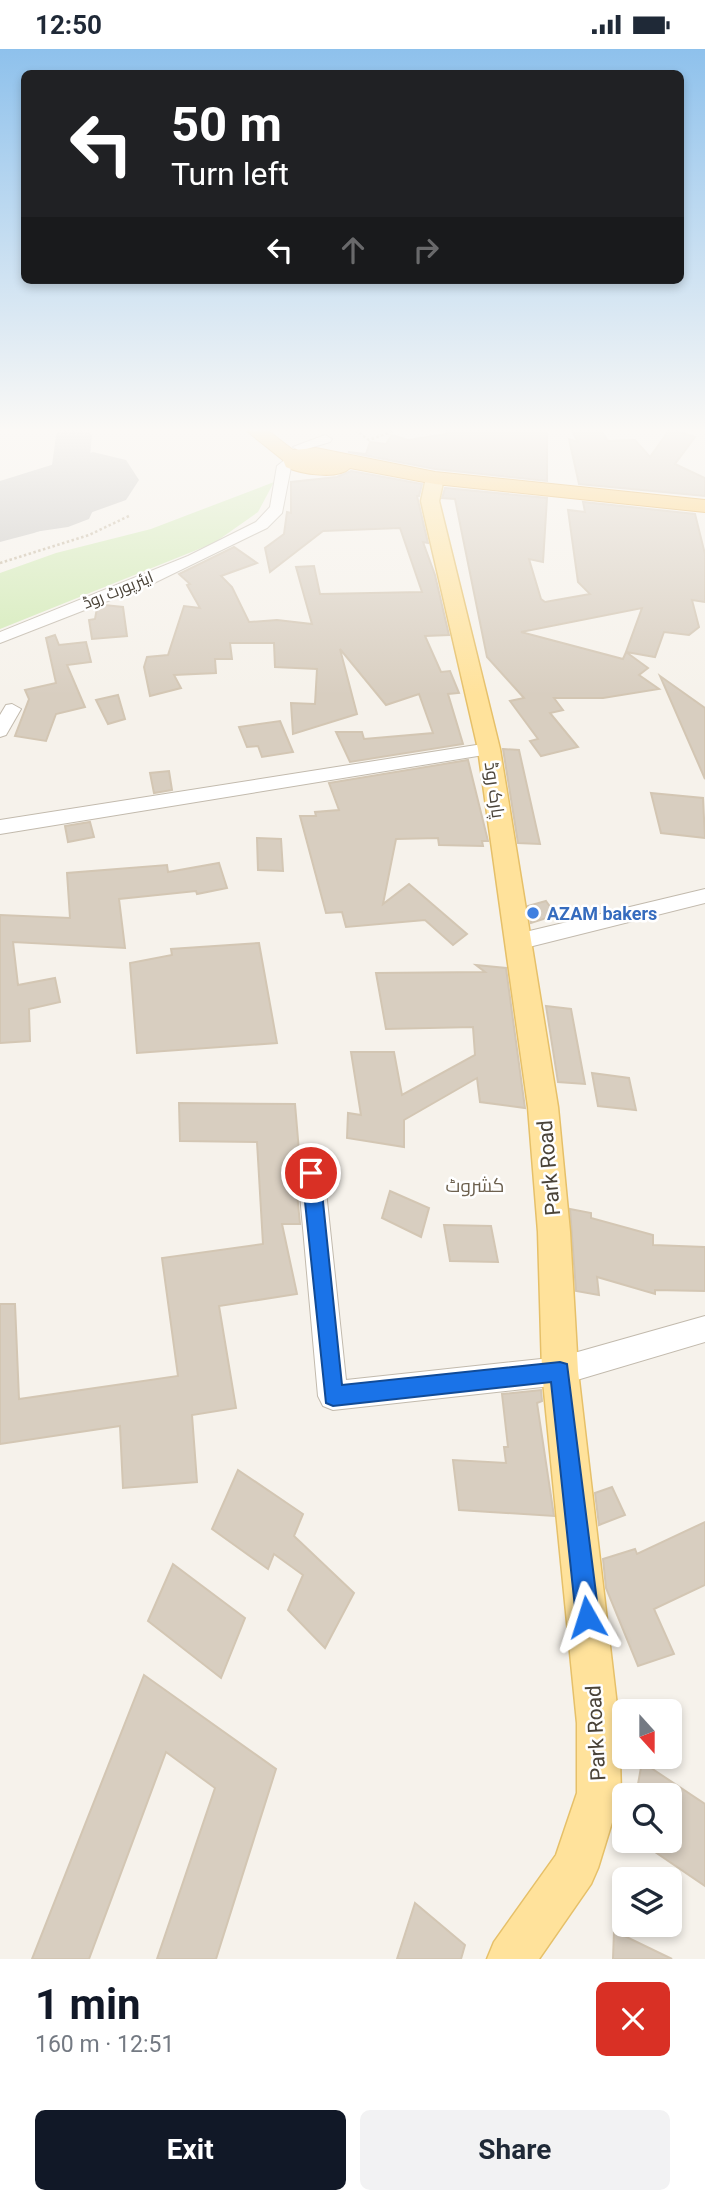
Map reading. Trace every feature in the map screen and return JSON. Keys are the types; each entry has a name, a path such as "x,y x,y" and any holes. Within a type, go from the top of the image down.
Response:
{"main road":[{"name":"پارک روڈ","path":"434,516 489,749 544,1107"},
{"name":"Park Road","path":"511,1959 575,1868 599,1793 598,1723 560,1371 554,1232 544,1107"}],"street":[{"name":"ایئرپورٹ روڈ","path":"0,638 209,553 261,526 273,516"},
{"path":"0,731 12,709"},
{"path":"0,827 489,749"},
{"path":"517,942 705,896"},
{"path":"311,1173 333,1396 560,1371 705,1329"}],"path":[{"path":"0,563 89,535 129,516"}],"green space":[{"path":"185,516 252,516 214,543 0,629 0,573 56,553 151,529"}],"building":[{"path":"286,516 422,516 428,543 423,542 435,575 449,635 425,636 441,672 450,671 459,693 448,694 463,744 350,762 336,732 362,732 364,739 433,733 419,694 386,705 340,649 357,714 293,734 291,703 315,704 317,669 275,667 274,643 230,643 232,659 215,659 216,673 174,675 181,688 150,696 144,667 147,657 168,655 184,606 200,608 187,585 190,584 179,574 234,547 257,563 221,576 232,587 249,622 277,620 312,624 296,567 314,566 320,594 422,592 400,528 323,531 270,572 265,548 284,534"},
{"path":"458,516 546,516 543,562 529,559 541,599 545,602 590,594 578,582 569,516 696,516 705,554 705,602 692,600 699,627 689,635 664,632 655,657 626,652 648,668 639,675 659,689 603,698 554,698 563,710 550,713 578,747 541,756 530,741 538,739 510,701 524,698 487,657","holes":["642,608 623,659 521,632"]},
{"path":"104,605 123,607 127,636 92,639 89,620 95,619 97,608"},
{"path":"55,635 59,645 86,642 91,662 67,665 85,707 56,714 46,741 15,736 29,699 25,690 56,683 46,638"},
{"path":"660,676 705,708 705,779"},
{"path":"118,695 125,719 108,724 96,700"},
{"path":"280,721 293,752 262,757 258,746 247,747 239,727"},
{"path":"503,749 519,750 540,844 518,843"},
{"path":"468,760 488,841 482,841 483,846 439,845 438,838 396,839 383,904 409,884 467,934 453,945 425,920 346,927 342,912 326,913 300,816 316,816 315,812 339,810 329,783"},
{"path":"169,771 172,790 154,793 150,773"},
{"path":"651,793 703,798 705,838 661,833"},
{"path":"90,822 94,837 68,842 65,826"},
{"path":"257,838 281,839 283,871 258,870"},
{"path":"219,863 227,888 197,894 196,891 119,899 125,948 13,942 18,985 55,978 60,1002 29,1009 30,1041 0,1043 0,915 70,918 67,873 167,865 168,872"},
{"path":"546,901 556,915 531,923 528,906"},
{"path":"259,943 277,1043 137,1053 130,963 172,955 171,949"},
{"path":"476,965 506,968 525,1108 480,1102 477,1078 404,1120 404,1147 347,1138 348,1113 361,1115 351,1052 394,1052 402,1095 475,1055 473,1027 386,1029 376,973 485,972"},
{"path":"546,1006 571,1009 585,1084 558,1082"},
{"path":"592,1073 629,1078 636,1110 598,1106"},
{"path":"179,1103 295,1104 300,1163 295,1172 300,1224 282,1224 297,1294 219,1306 236,1408 192,1415 197,1482 123,1488 120,1426 0,1444 0,1304 15,1304 19,1399 178,1376 162,1258 263,1244 257,1142 180,1141"},
{"path":"390,1191 429,1208 421,1237 382,1218"},
{"path":"570,1209 591,1213 591,1218 653,1235 653,1245 705,1247 705,1291 655,1290 655,1294 597,1277 599,1295 576,1291"},
{"path":"444,1225 491,1226 498,1262 450,1261"},
{"path":"541,1390 542,1401 537,1403 554,1516 459,1510 453,1460 506,1463 504,1447 508,1447 502,1394"},
{"path":"238,1470 303,1514 294,1536 354,1593 325,1648 288,1610 303,1575 274,1554 268,1569 212,1529"},
{"path":"612,1487 625,1515 599,1525 595,1493"},
{"path":"705,1522 705,1585 654,1609 674,1654 638,1666 606,1588 603,1559 635,1549 637,1554"},
{"path":"173,1564 245,1618 221,1678 148,1621"},
{"path":"144,1675 276,1769 216,1959 157,1959 215,1788 166,1752 89,1959 32,1959"},
{"path":"641,1769 652,1769 674,1783 638,1783"},
{"path":"682,1789 705,1804 705,1886 682,1870 682,1867 677,1867 657,1853 682,1853"},
{"path":"415,1903 465,1945 461,1959 397,1959"},
{"path":"614,1937 626,1937 672,1959 613,1959"}],"taxiway":[{"path":"0,525 60,516"}],"place":[{"name":"AZAM bakers","path":"533,913"}],"district":[{"name":"کشروٹ","path":"475,1185"}],"route":[{"path":"311,1173 333,1396 560,1371 587,1617"}]}
